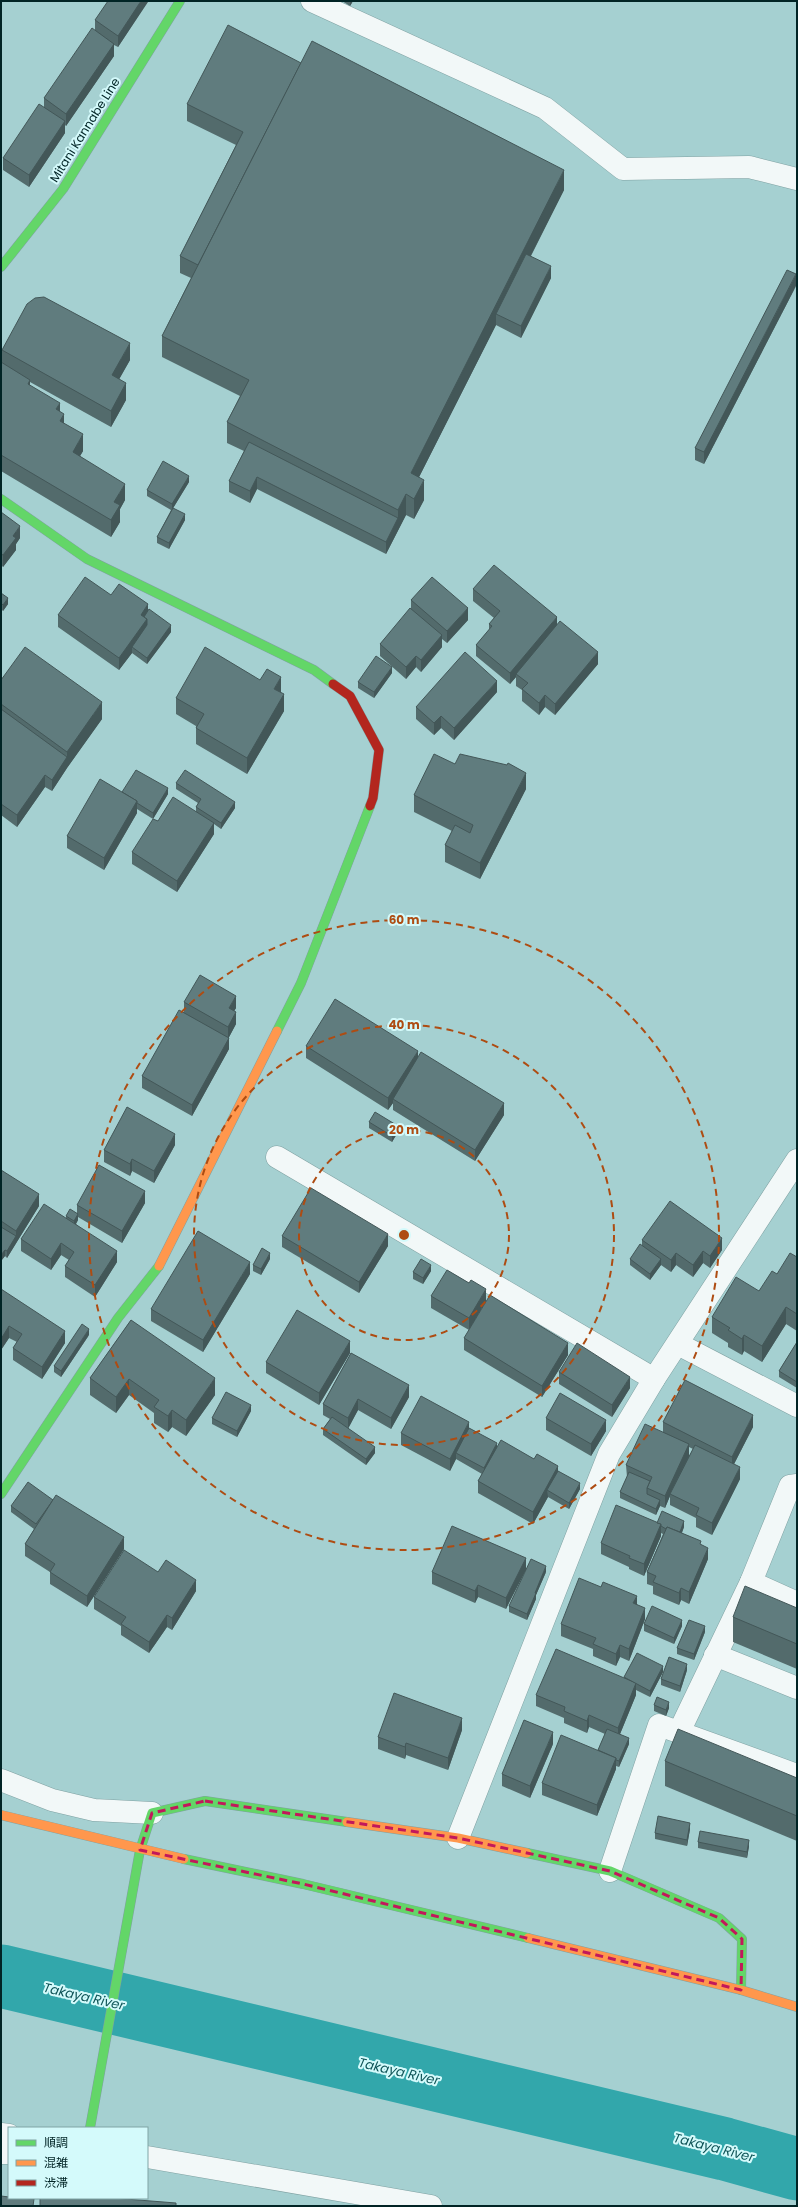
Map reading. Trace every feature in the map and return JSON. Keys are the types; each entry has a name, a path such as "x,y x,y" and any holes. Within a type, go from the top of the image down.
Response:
{"street":[{"name":"Mitani Kannabe Line","path":"1,267 63,189 180,1"},
{"path":"312,1 545,108 623,169 749,167 797,179"},
{"path":"1,499 87,559 314,670 350,696 379,750 373,798 301,983 155,1273 118,1318 1,1494"},
{"path":"277,1157 654,1380"},
{"path":"458,1838 609,1454 654,1380 797,1160"},
{"path":"678,1344 797,1406"},
{"path":"678,1732 751,1582 790,1486 797,1485"},
{"path":"751,1582 797,1603"},
{"path":"715,1655 797,1688"},
{"path":"610,1871 659,1725 797,1775"},
{"path":"1,1780 52,1800 94,1810 152,1813 205,1802 458,1838 610,1871 719,1918 742,1939 741,1990"},
{"path":"90,2127 140,1850 152,1813"},
{"path":"1,1815 140,1850 304,1884 741,1990 797,2007"},
{"path":"148,2157 431,2206"}],"highlighted area":[{"path":"205,1801 458,1838 610,1871 719,1918 742,1939 741,1990 303,1884 140,1850 152,1813"}],"building":[{"path":"108,1 141,1 118,36 95,20"},
{"path":"228,25 301,63 198,265 180,256 243,132 187,104"},
{"path":"92,28 114,44 66,114 44,98"},
{"path":"312,41 564,170 411,473 424,480 414,499 406,494 398,510 227,422 249,380 162,336"},
{"path":"39,104 65,121 29,175 3,158"},
{"path":"526,254 551,266 521,326 496,314"},
{"path":"787,270 796,274 704,452 695,448"},
{"path":"44,297 130,343 112,375 126,383 111,411 2,350 27,304 35,298"},
{"path":"1,362 30,380 28,384 60,403 56,409 64,414 60,421 83,434 73,452 125,484 114,502 120,505 111,520 1,455"},
{"path":"249,442 398,518 386,542 257,477 250,491 229,481"},
{"path":"163,461 189,476 172,504 147,490"},
{"path":"173,508 185,514 169,543 157,537"},
{"path":"1,512 20,526 13,536 16,538 3,555 1,554"},
{"path":"494,565 557,617 510,673 476,645 492,626 489,624 500,611 473,589"},
{"path":"85,577 111,595 119,584 148,604 141,615 147,619 119,658 58,615"},
{"path":"432,577 468,608 447,631 411,600"},
{"path":"1,593 8,598 3,605 1,603"},
{"path":"410,608 442,635 421,660 416,656 406,667 380,644"},
{"path":"149,609 171,625 147,658 132,647 147,625 147,619 144,617"},
{"path":"560,621 598,652 555,704 545,695 539,703 522,689 528,683 516,674"},
{"path":"25,647 102,702 67,752 1,704 1,680"},
{"path":"205,647 260,680 267,669 281,677 274,689 284,694 247,758 196,728 204,714 176,698"},
{"path":"465,652 497,681 454,728 441,716 434,723 416,707"},
{"path":"376,656 392,667 374,692 358,682"},
{"path":"1,709 67,757 52,780 45,775 17,815 1,804"},
{"path":"434,754 455,764 460,754 507,765 508,763 526,773 480,863 445,845 455,825 470,833 473,825 414,795"},
{"path":"136,770 168,788 153,813 122,792"},
{"path":"185,770 235,802 221,823 196,807 201,799 176,783"},
{"path":"100,779 137,801 104,858 67,836"},
{"path":"173,797 214,823 177,881 132,852 153,819 158,821"},
{"path":"200,975 236,996 229,1008 236,1012 228,1027 184,1002"},
{"path":"335,999 418,1051 388,1098 306,1046"},
{"path":"179,1010 229,1038 192,1105 142,1076"},
{"path":"421,1052 504,1103 475,1150 393,1099"},
{"path":"127,1107 175,1134 154,1171 132,1159 130,1164 104,1150"},
{"path":"375,1112 398,1126 392,1136 369,1122"},
{"path":"99,1165 145,1191 122,1231 77,1205"},
{"path":"1,1170 39,1194 16,1231 1,1221"},
{"path":"311,1188 388,1234 359,1282 282,1236"},
{"path":"670,1201 722,1238 710,1256 703,1251 693,1265 676,1253 671,1260 642,1240"},
{"path":"44,1204 117,1251 95,1285 65,1266 74,1252 61,1243 51,1259 21,1239"},
{"path":"70,1209 78,1214 74,1221 66,1216"},
{"path":"1,1227 16,1236 7,1251 5,1250 1,1255"},
{"path":"198,1231 250,1262 203,1340 151,1309"},
{"path":"640,1244 661,1259 650,1274 630,1259"},
{"path":"262,1248 270,1253 261,1269 253,1265"},
{"path":"790,1253 797,1257 797,1314 786,1307 762,1346 744,1335 742,1339 728,1330 730,1328 712,1317 736,1277 759,1291 772,1271 777,1274"},
{"path":"421,1259 431,1265 423,1278 413,1272"},
{"path":"447,1270 469,1283 471,1280 486,1289 469,1318 431,1296"},
{"path":"1,1289 65,1331 42,1367 13,1348 22,1334 9,1326 1,1339"},
{"path":"490,1295 568,1343 542,1386 464,1338"},
{"path":"297,1310 350,1341 319,1393 266,1362"},
{"path":"131,1320 215,1378 186,1420 172,1410 168,1416 154,1407 159,1400 129,1379 116,1397 90,1378"},
{"path":"82,1324 89,1329 61,1371 54,1366"},
{"path":"797,1342 797,1382 779,1371"},
{"path":"577,1343 630,1377 612,1405 559,1372"},
{"path":"351,1353 409,1385 391,1418 358,1399 348,1418 323,1404"},
{"path":"685,1380 753,1415 732,1457 663,1422"},
{"path":"226,1392 251,1405 237,1431 212,1418"},
{"path":"560,1393 606,1420 591,1444 546,1418"},
{"path":"421,1396 469,1422 450,1459 401,1433"},
{"path":"332,1417 375,1447 366,1459 323,1429"},
{"path":"645,1424 689,1444 665,1496 647,1488 652,1477 626,1465"},
{"path":"469,1428 497,1443 484,1468 456,1453"},
{"path":"501,1440 534,1459 537,1454 558,1466 533,1512 478,1481"},
{"path":"695,1445 740,1467 712,1523 696,1515 699,1508 670,1494"},
{"path":"558,1471 580,1483 569,1503 547,1490"},
{"path":"629,1472 650,1481 647,1488 647,1494 660,1500 656,1509 620,1492"},
{"path":"28,1482 53,1500 36,1524 11,1506"},
{"path":"56,1495 124,1537 87,1596 50,1572 55,1564 25,1544"},
{"path":"616,1505 661,1524 644,1564 601,1543"},
{"path":"662,1511 684,1521 680,1532 667,1527 666,1529 661,1526 661,1524 657,1523"},
{"path":"452,1526 526,1558 506,1598 478,1585 475,1591 432,1572"},
{"path":"667,1527 701,1541 700,1544 708,1548 689,1592 681,1588 679,1593 653,1582 656,1576 647,1572"},
{"path":"124,1550 158,1572 166,1560 196,1580 172,1618 167,1615 149,1642 121,1624 126,1617 94,1597"},
{"path":"531,1559 546,1566 527,1614 509,1606"},
{"path":"579,1578 601,1587 603,1582 637,1596 633,1603 645,1608 629,1649 620,1645 616,1654 593,1644 596,1638 561,1624"},
{"path":"745,1586 797,1608 797,1644 733,1617"},
{"path":"652,1606 682,1620 674,1638 644,1624"},
{"path":"689,1620 705,1626 694,1654 677,1648"},
{"path":"556,1649 636,1683 618,1728 589,1715 587,1721 564,1711 565,1707 536,1695"},
{"path":"637,1653 663,1666 650,1691 624,1677"},
{"path":"669,1657 687,1664 680,1686 661,1679"},
{"path":"394,1693 462,1718 448,1758 406,1743 405,1747 378,1737"},
{"path":"657,1697 669,1702 666,1710 654,1705"},
{"path":"524,1720 553,1732 530,1786 502,1774"},
{"path":"607,1729 629,1738 619,1761 616,1760 616,1758 598,1750"},
{"path":"678,1729 797,1778 797,1816 665,1761"},
{"path":"561,1735 616,1758 597,1805 542,1783"},
{"path":"658,1816 690,1823 687,1840 655,1833"},
{"path":"700,1831 749,1840 747,1852 698,1842"},
{"path":"1,2196 8,2197 8,2199 34,2199 33,2206 1,2206"},
{"path":"40,2199 126,2199 176,2203 176,2206 40,2206"}],"waterway":[{"name":"Takaya River","path":"1,1976 725,2149 797,2169"}],"traffic: fast":[{"path":"1,267 63,189 180,1"},
{"path":"1,499 87,559 314,670 333,684"},
{"path":"277,1031 301,983 370,806"},
{"path":"1,1494 118,1318 159,1266"},
{"path":"90,2127 140,1850 152,1813 205,1801 347,1822"},
{"path":"527,1853 610,1871 719,1918 742,1939 741,1990"},
{"path":"184,1859 303,1884 528,1938"}],"traffic: slow":[{"path":"159,1266 277,1031"},
{"path":"1,1815 184,1859"},
{"path":"347,1822 458,1838 527,1853"},
{"path":"528,1938 741,1990 797,2007"}],"traffic: jam":[{"path":"333,684 350,696 379,750 373,798 370,806"}]}
